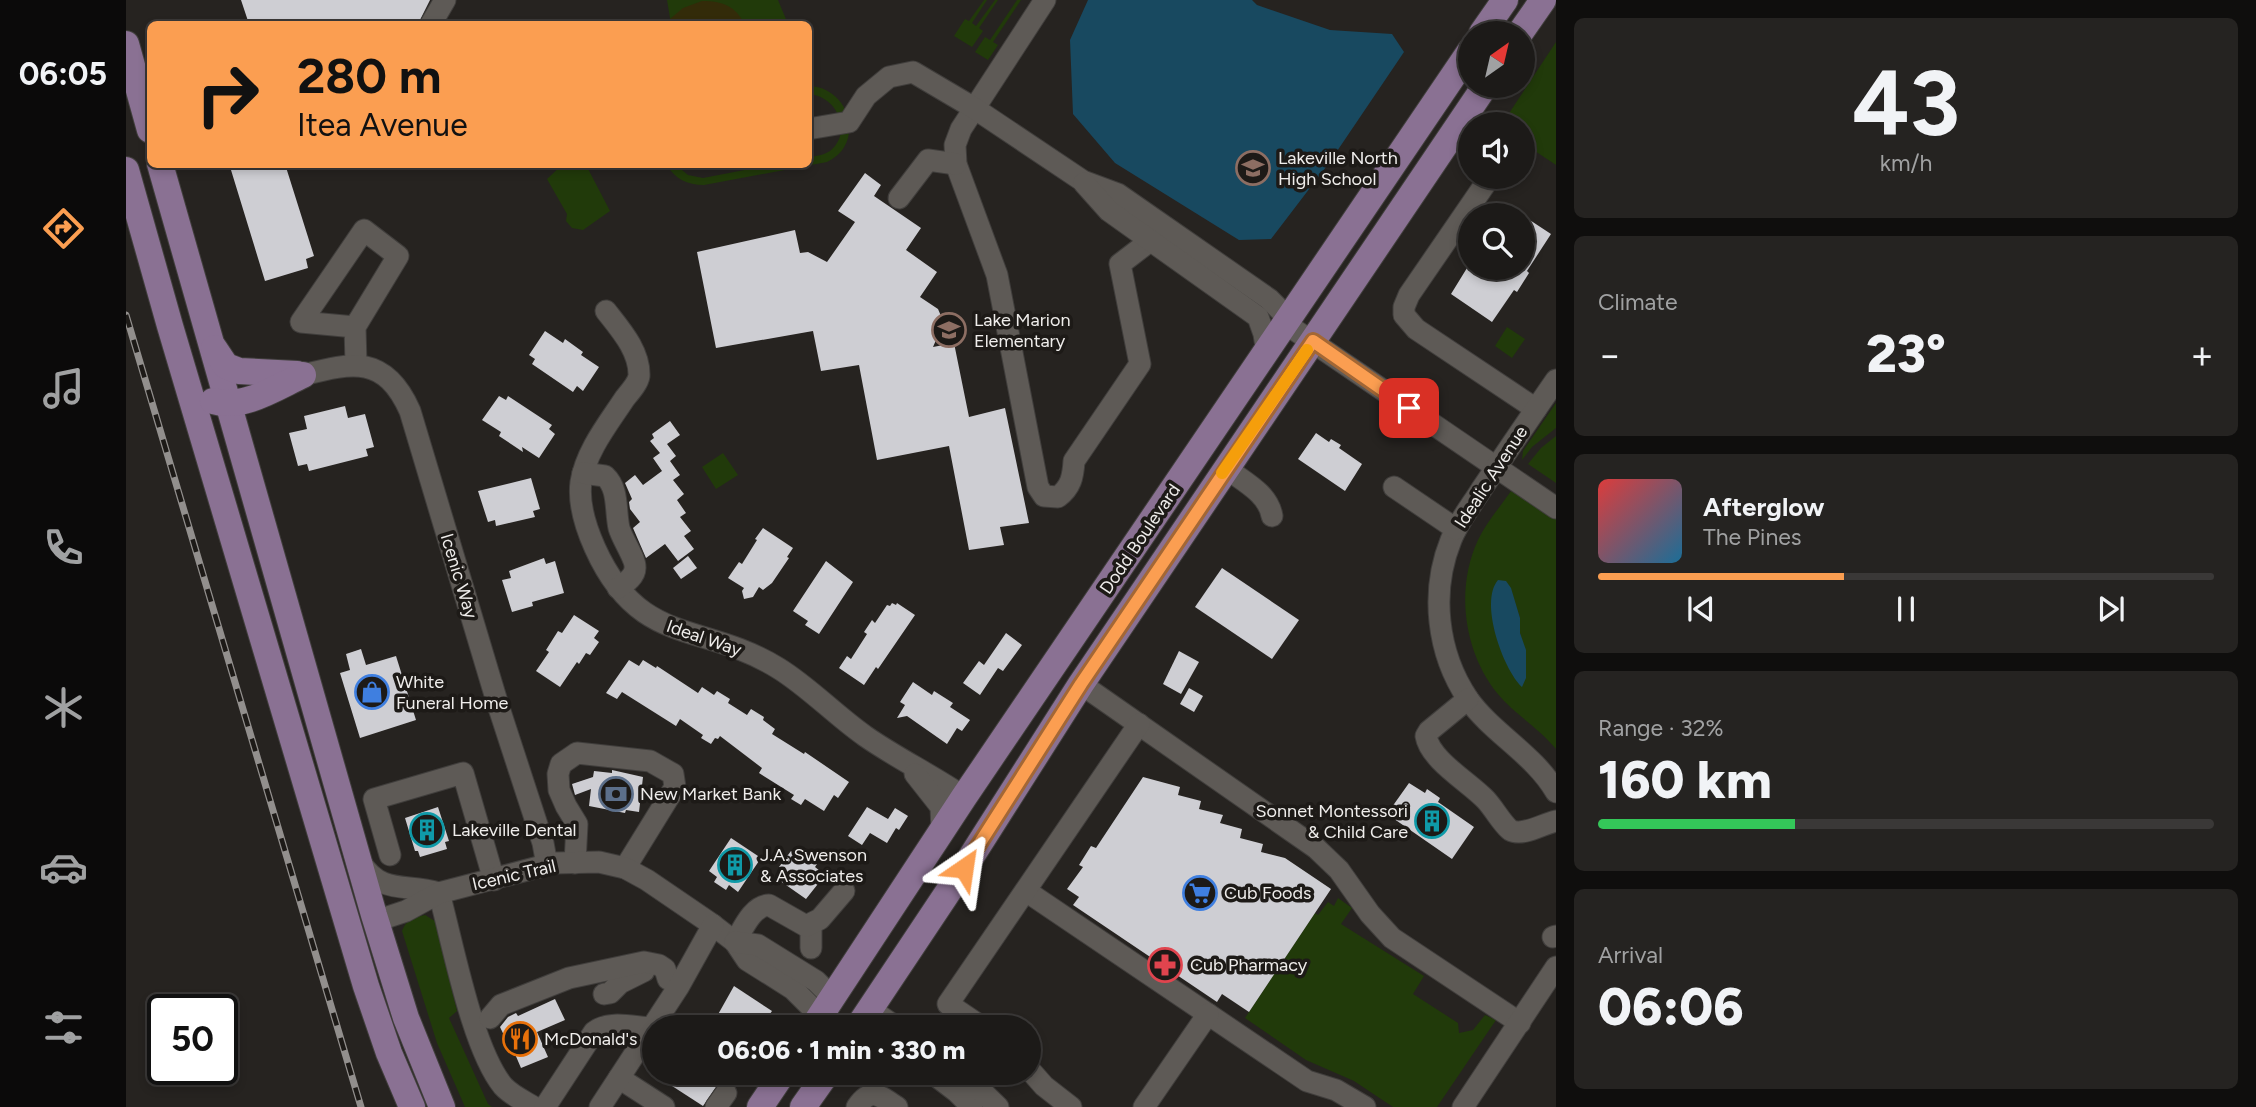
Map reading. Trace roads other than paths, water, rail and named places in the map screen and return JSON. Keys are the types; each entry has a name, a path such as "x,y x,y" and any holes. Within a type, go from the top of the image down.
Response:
{"main road":[{"path":"1490,21 1505,0"},
{"path":"1528,21 1543,0"},
{"path":"126,44 147,119"},
{"name":"Dodd Boulevard","path":"825,1015 964,797 1458,69"},
{"name":"Dodd Boulevard","path":"867,1015 1081,684 1477,98"},
{"path":"161,168 376,921 406,1018 442,1107"},
{"path":"126,170 366,986 389,1053 412,1107"},
{"path":"170,326 188,356 204,395 219,403 243,401 303,375"},
{"path":"211,341 226,366 239,371 303,375"},
{"path":"964,797 973,808 976,820 964,868"},
{"path":"328,855 344,885 349,905 365,920 376,921"},
{"path":"858,1015 856,1012 860,995 900,916 912,877"},
{"path":"760,1107 775,1085"},
{"path":"795,1107 802,1085"},
{"path":"803,1107 819,1085"}],"street":[{"path":"432,21 445,0"},
{"path":"1045,0 961,128 955,145 956,164 997,275 1038,487 1044,496 1058,497 1068,490 1074,461 1140,364 1120,264 1150,241"},
{"path":"812,128 849,122 866,96 889,77 913,72 974,108 1083,181 1118,194 1206,253 1269,299 1283,313 1286,324 1556,508"},
{"path":"899,198 928,160 956,164"},
{"path":"1083,181 1109,211 1258,317 1267,353"},
{"path":"1482,189 1409,295 1404,315 1416,329 1536,409"},
{"path":"303,375 356,364 355,327 398,256 364,230 301,322 355,327"},
{"name":"Ideal Way","path":"606,311 627,338 637,362 639,378 595,444 583,473 581,503 598,555 618,588 638,608 661,623 753,655 778,668 863,735 964,797"},
{"name":"Icenic Way","path":"356,364 386,375 404,397 410,411 498,705 543,843 547,865"},
{"name":"Idealic Avenue","path":"1556,380 1456,529 1447,552 1441,582 1440,624 1449,660 1468,699 1484,718 1531,760 1556,792"},
{"path":"1226,468 1262,495 1271,508 1272,516"},
{"path":"583,473 605,476 614,488 620,531 635,565 630,579 618,588"},
{"path":"1394,487 1456,529"},
{"path":"1081,684 1324,854 1339,870 1370,914 1400,944 1520,1023"},
{"path":"1468,699 1429,731 1426,736 1430,748 1483,797 1510,830 1523,832 1556,821"},
{"path":"964,1015 948,1004 1139,724"},
{"path":"575,863 577,824 559,790 558,774 561,764 577,753 650,761 673,774 675,787 625,868"},
{"name":"Ideal Way","path":"910,766 941,807 942,831"},
{"path":"390,855 374,799 463,773 494,880"},
{"name":"Icenic Trail","path":"358,858 370,876 380,883 420,887 439,893"},
{"name":"Icenic Trail","path":"376,921 405,911 439,893 547,865 599,862 625,868 648,880 735,942 758,945 816,981 824,1015"},
{"path":"735,942 756,909 763,905 769,905 806,926 820,919 844,891"},
{"path":"1026,891 1307,1081 1336,1090 1365,1107"},
{"path":"439,893 482,1021 490,1066 505,1088 534,1107"},
{"path":"811,924 811,948"},
{"path":"658,1015 674,983 713,925"},
{"path":"482,1021 502,1005 554,983 619,966 652,962 665,970 674,983"},
{"path":"1463,1107 1556,967"},
{"path":"482,1021 560,989 602,986 644,971 660,974 674,983"},
{"path":"1144,1107 1208,1014"},
{"path":"545,1107 598,1028 642,1027"},
{"path":"600,1107 642,1042"},
{"path":"619,1078 664,1107"},
{"path":"1041,1083 1071,1107"},
{"path":"946,1085 972,1107"},
{"path":"976,1085 998,1107"},
{"path":"857,1107 866,1096 878,1094 897,1107"}],"water":[{"name":"Lakeville North High School","path":"1088,0 1252,0 1257,5 1330,30 1392,34 1404,52 1329,163 1271,239 1239,240 1115,163 1073,114 1070,40"},
{"path":"1498,580 1506,581 1511,588 1520,618 1520,633 1526,650 1526,678 1522,687 1501,651 1492,619 1493,590"}],"railway":[{"path":"126,315 361,1107"}],"place":[{"name":"Lakeville North High School","path":"1253,168"},
{"name":"Lake Marion Elementary","path":"949,330"},
{"name":"White Funeral Home","path":"372,692"},
{"name":"New Market Bank","path":"616,794"},
{"name":"Sonnet Montessori & Child Care","path":"1432,821"},
{"name":"Lakeville Dental","path":"427,830"},
{"name":"J.A. Swenson & Associates","path":"735,865"},
{"name":"Cub Foods","path":"1200,893"},
{"name":"Cub Pharmacy","path":"1165,965"},
{"name":"McDonald's","path":"520,1039"}]}
